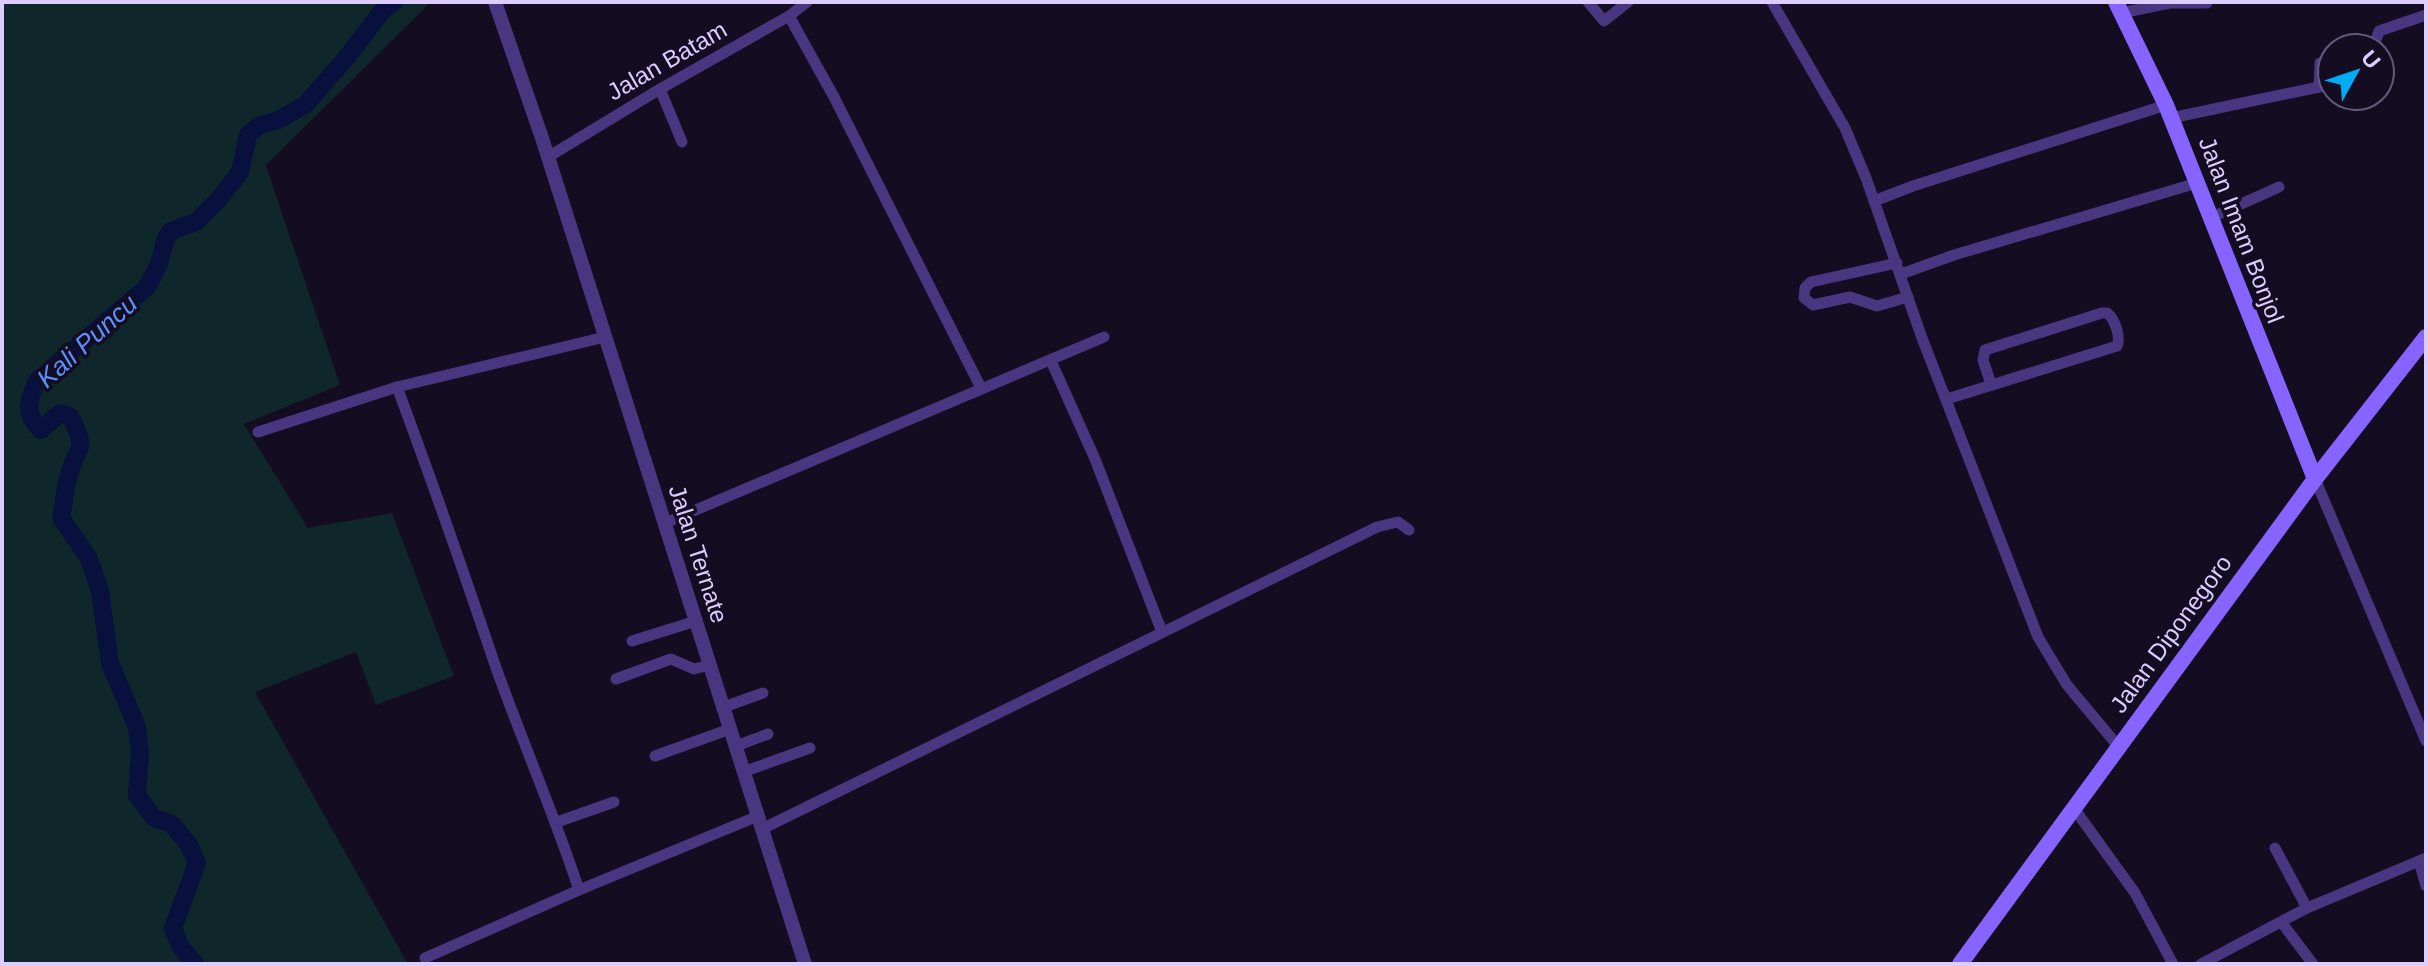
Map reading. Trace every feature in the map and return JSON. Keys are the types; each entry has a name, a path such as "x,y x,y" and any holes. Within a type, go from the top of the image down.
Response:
{"main road":[{"name":"Jalan Imam Bonjol","path":"2118,7 2168,111 2315,479"},
{"name":"Jalan Diponegoro","path":"1960,964 2315,479 2426,337"}],"street":[{"name":"Jalan Ternate","path":"495,2 548,157 805,964"},
{"name":"Jalan Batam","path":"548,157 789,16 807,2"},
{"path":"1588,2 1604,21 1628,2"},
{"path":"1772,2 1845,128 2017,589 2038,637 2076,697 2118,746"},
{"path":"2118,7 2207,3"},
{"path":"2379,32 2426,15"},
{"path":"789,16 834,97 981,388"},
{"path":"1874,201 1913,186 2168,111 2316,88"},
{"path":"660,89 682,142"},
{"path":"1908,297 1877,306 1850,297 1813,305 1804,298 1805,288 1811,282 1899,268 1954,255 2197,183"},
{"path":"2210,218 2279,187"},
{"path":"1947,399 2117,346 2119,340 2113,319 2102,313 1985,350 1983,360 1991,384"},
{"path":"258,432 397,387 605,337"},
{"path":"665,523 1104,337"},
{"path":"1051,361 1095,459 1162,632"},
{"path":"397,387 495,664 557,822 579,890"},
{"path":"2315,479 2426,741"},
{"path":"425,958 579,890 760,822 1377,527 1398,522 1409,530"},
{"path":"632,641 696,621"},
{"path":"616,679 671,659 694,669 710,665"},
{"path":"724,707 763,693"},
{"path":"655,756 730,729"},
{"path":"736,746 768,734"},
{"path":"743,772 810,748"},
{"path":"557,822 614,802"},
{"path":"2073,807 2135,893 2173,964"},
{"path":"2275,848 2307,908"},
{"path":"2201,964 2307,908 2422,860 2426,886"},
{"path":"2282,923 2313,964"}],"green space":[{"path":"2,2 431,2 266,165 340,385 244,424 308,528 392,513 454,676 376,705 356,652 255,692 408,964 2,964"}],"waterway":[{"name":"Kali Puncu","path":"195,964 180,946 173,928 197,863 189,845 172,824 154,818 137,795 140,752 137,727 110,663 100,591 88,557 61,518 69,474 80,446 79,435 70,416 60,413 41,430 30,413 31,395 37,381 147,287 171,231 196,222 240,172 248,135 258,126 278,120 305,105 383,10 394,2"}]}
